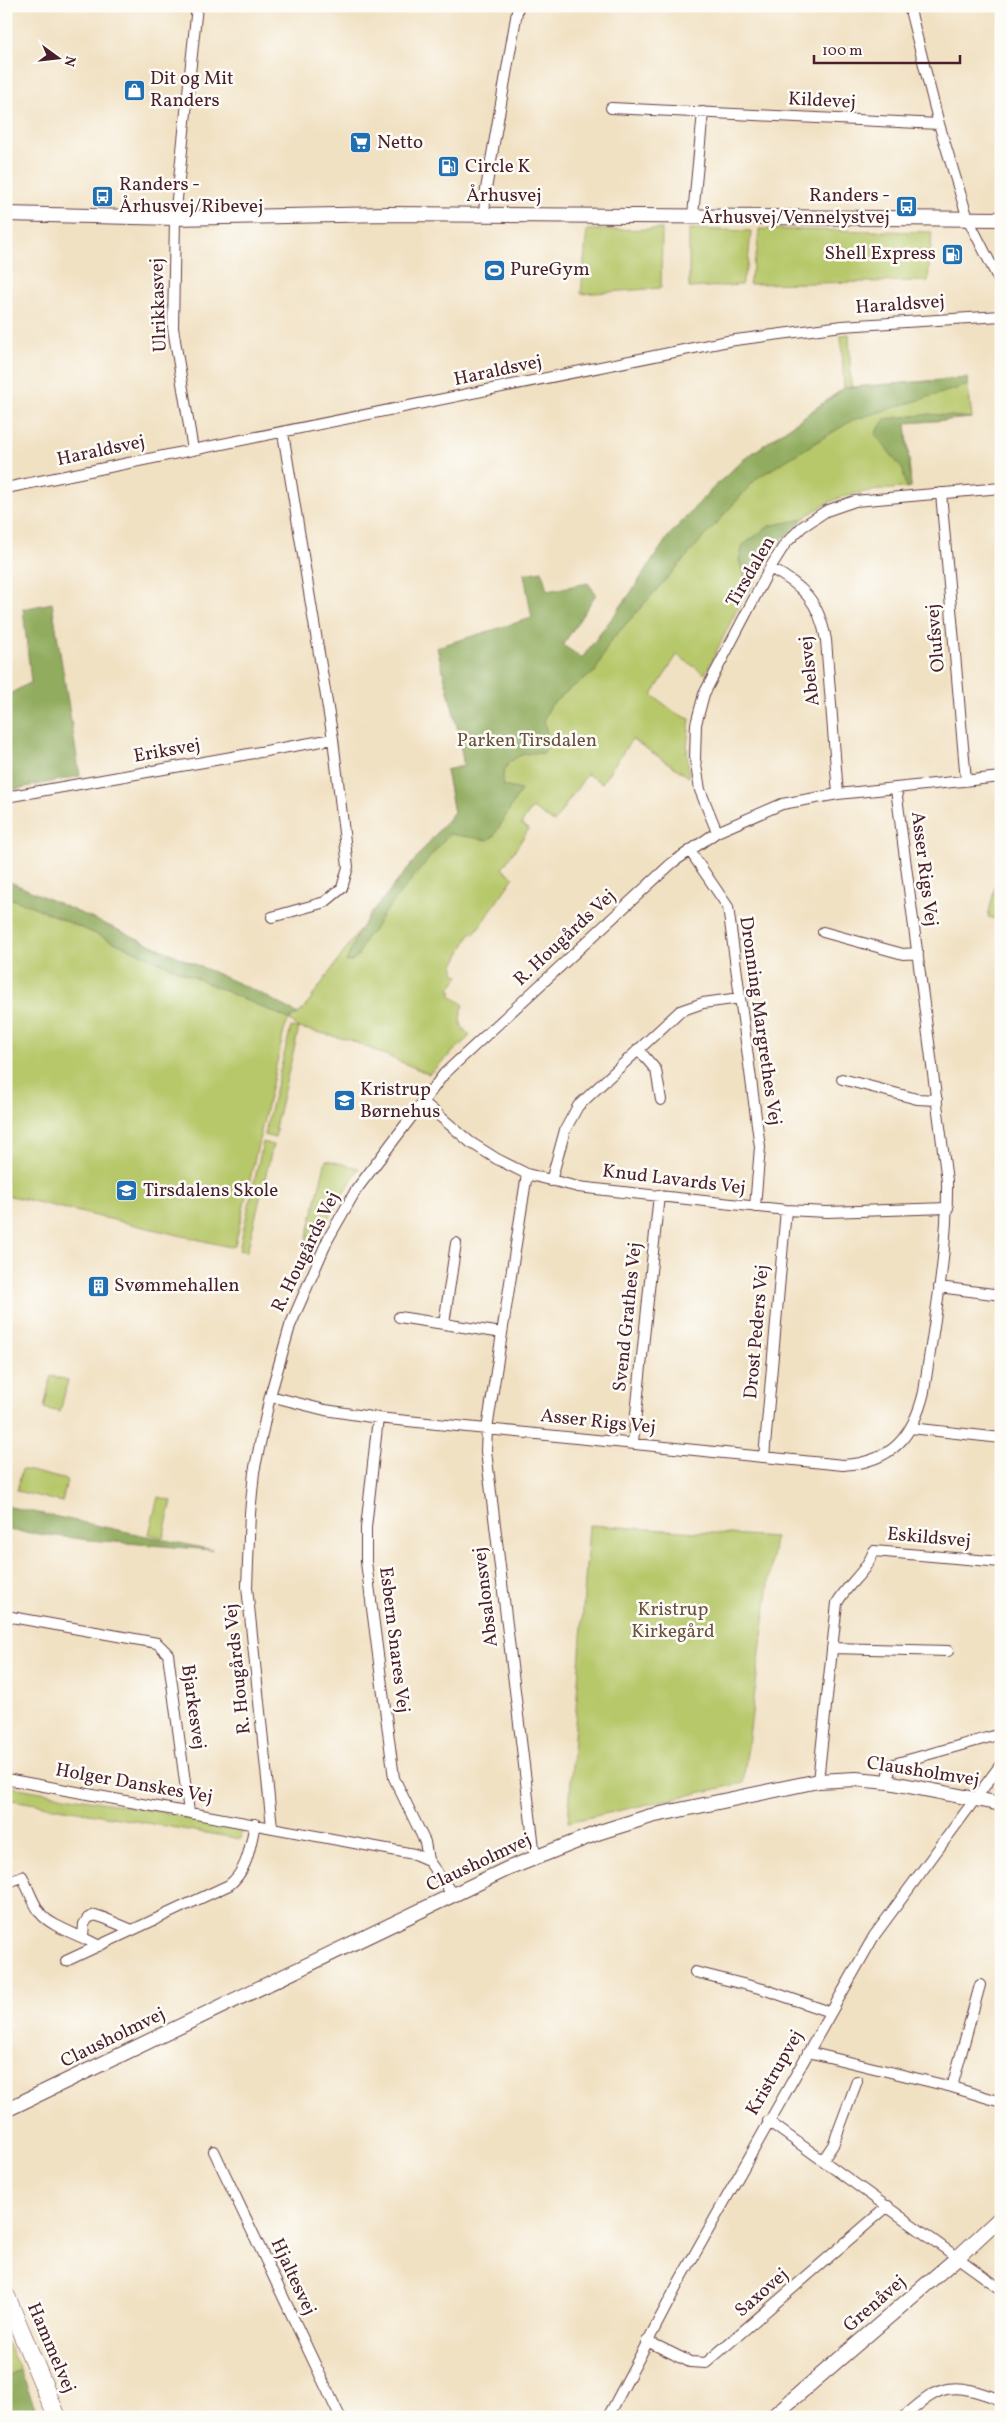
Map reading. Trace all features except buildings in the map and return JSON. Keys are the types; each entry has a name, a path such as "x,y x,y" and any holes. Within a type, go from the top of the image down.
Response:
{"highway":[{"name":"Hammelvej","path":"6,2296 57,2417"}],"street":[{"name":"Ulrikkasvej","path":"193,450 173,328 175,218 197,6"},
{"path":"484,214 486,189 518,6"},
{"path":"909,6 939,124 968,219 1001,284"},
{"name":"Kildevej","path":"611,108 939,124"},
{"path":"692,215 702,112"},
{"name":"Århusvej","path":"6,214 175,218 484,214 1001,218"},
{"name":"Haraldsvej","path":"6,488 728,342 842,326 1001,316"},
{"path":"272,917 325,902 342,888 348,868 333,739 283,432"},
{"name":"Tirsdalen","path":"717,832 700,790 695,760 696,724 704,694 770,568 785,544 802,527 826,511 855,501 1001,488"},
{"name":"Olufsvej","path":"942,493 966,781"},
{"name":"Abelsvej","path":"770,568 791,579 804,591 815,605 822,620 826,640 838,794"},
{"name":"Eriksvej","path":"6,797 333,739"},
{"name":"R. Hougårds Vej","path":"272,1827 247,1587 248,1537 254,1480 270,1396 290,1326 328,1239 356,1190 444,1074 672,863 717,832 782,804 838,794 1001,777"},
{"name":"Asser Rigs Vej","path":"270,1396 325,1410 378,1418 633,1442 843,1465 860,1464 889,1452 911,1428 920,1410 945,1244 948,1208 947,1181 937,1100 896,789"},
{"name":"Dronning Margrethes Vej","path":"690,851 728,907 760,1147 754,1207"},
{"name":"Asser Rigs Vej","path":"823,932 903,954 918,953"},
{"path":"551,1181 565,1130 578,1106 680,1011 703,1003 740,998"},
{"path":"638,1050 656,1070 662,1100"},
{"path":"842,1079 918,1100 937,1100"},
{"name":"Knud Lavards Vej","path":"422,1101 470,1142 527,1174 578,1187 786,1210 827,1212 948,1208"},
{"name":"Absalonsvej","path":"527,1174 487,1429 486,1450 536,1856"},
{"name":"Svend Grathes Vej","path":"633,1442 658,1195"},
{"name":"Drost Peders Vej","path":"764,1457 786,1210"},
{"path":"444,1324 456,1243"},
{"path":"939,1287 1001,1296"},
{"path":"399,1317 502,1333"},
{"name":"Esbern Snares Vej","path":"378,1418 366,1528 366,1562 394,1778 425,1842 428,1860"},
{"path":"911,1428 1001,1438"},
{"name":"Eskildsvej","path":"818,1782 837,1603 846,1588 868,1567 874,1552 1001,1562"},
{"name":"Bjarkesvej","path":"6,1616 157,1643 168,1654 189,1812"},
{"path":"832,1648 948,1651"},
{"path":"888,1782 890,1765 1001,1734"},
{"name":"Kristrupvej","path":"608,2417 647,2341 768,2121 874,1936 1001,1764"},
{"name":"Holger Danskes Vej","path":"6,1779 414,1854 428,1860"},
{"name":"Clausholmvej","path":"6,2110 536,1856 651,1816 818,1782 856,1780 888,1782 1001,1804"},
{"path":"66,1961 229,1885 240,1876 255,1824"},
{"path":"428,1860 453,1895"},
{"path":"6,1884 22,1876 42,1915 55,1925 83,1936 99,1946"},
{"path":"83,1936 84,1924 88,1918 95,1916 132,1930"},
{"path":"695,1972 763,1989 830,2012"},
{"path":"952,2088 980,1985"},
{"path":"808,2052 1001,2102"},
{"path":"823,2160 832,2145 857,2080"},
{"path":"768,2121 1001,2289"},
{"name":"Hjaltesvej","path":"214,2151 340,2417"},
{"name":"Saxovej","path":"647,2341 690,2362 706,2363 888,2206"},
{"name":"Grenåvej","path":"772,2417 958,2257 1001,2217"},
{"path":"904,2417 928,2396 953,2386 973,2389 1001,2400"}],"green space":[{"path":"662,229 661,288 581,294 587,230"},
{"path":"689,229 751,231 748,263 741,285 689,288"},
{"path":"759,229 932,232 928,281 749,284 757,251"},
{"name":"Parken Tirsdalen","path":"849,334 851,387 967,378 972,418 906,423 911,487 848,495 814,511 793,528 774,549 758,572 705,674 677,655 652,695 676,713 690,719 687,747 689,777 632,739 602,783 587,774 554,822 532,808 521,824 529,829 502,869 514,877 474,934 471,933 453,967 455,969 453,972 459,976 449,990 452,992 450,995 464,1005 460,1018 462,1025 470,1036 429,1074 350,1040 299,1028 275,1128 277,1129 275,1138 264,1135 291,1027 298,1028 289,1019 302,1011 371,914 454,812 446,770 464,766 458,730 437,647 455,644 563,684 630,594 668,537 711,490 743,460 844,388 841,335"},
{"path":"967,378 968,385 853,420 757,478 609,643 595,672 571,688 551,705 544,719 547,745 543,754 535,753 520,756 508,764 504,771 504,786 521,790 494,836 488,840 449,834 382,916 373,932 367,936 358,956 352,961 346,962 358,933 371,914 454,812 446,770 464,766 458,730 437,647 532,618 524,574 542,571 547,591 588,583 596,594 563,645 582,658 630,594 668,537 711,490 743,460 845,388"},
{"path":"930,414 972,418 906,423 911,487 906,488 903,470 875,434 885,419"},
{"path":"803,519 775,547 749,591 739,560 743,545 769,526"},
{"path":"52,603 80,776 6,791 6,696 31,682 23,609"},
{"path":"997,877 1001,878 1001,920 988,917"},
{"path":"6,880 260,993 298,1014 289,1019 32,906 6,897"},
{"path":"6,897 32,906 289,1019 284,1031 235,1245 230,1247 6,1195"},
{"path":"263,1142 273,1145 247,1252 239,1250"},
{"path":"326,1160 359,1168 327,1220 304,1266 300,1265"},
{"path":"51,1376 68,1380 60,1412 44,1408"},
{"path":"22,1469 67,1480 62,1502 17,1491"},
{"path":"158,1497 172,1501 163,1538 149,1534"},
{"path":"6,1506 212,1550 90,1540 6,1530"},
{"name":"Kristrup Kirkegård","path":"589,1525 775,1537 743,1783 568,1822"},
{"path":"6,1786 232,1824 242,1831 241,1839 6,1799"},
{"path":"6,2341 20,2370 6,2378"},
{"path":"20,2370 39,2417 6,2417 6,2378"}],"place":[{"name":"Dit og Mit Randers","path":"134,90"},
{"name":"Netto","path":"361,143"},
{"name":"Circle K","path":"449,167"},
{"name":"Randers - Århusvej/Ribevej","path":"103,196"},
{"name":"Randers - Århusvej/Vennelystvej","path":"906,207"},
{"name":"Shell Express","path":"952,254"},
{"name":"PureGym","path":"494,270"},
{"name":"Kristrup Børnehus","path":"344,1101"},
{"name":"Tirsdalens Skole","path":"127,1191"},
{"name":"Svømmehallen","path":"98,1286"}]}
